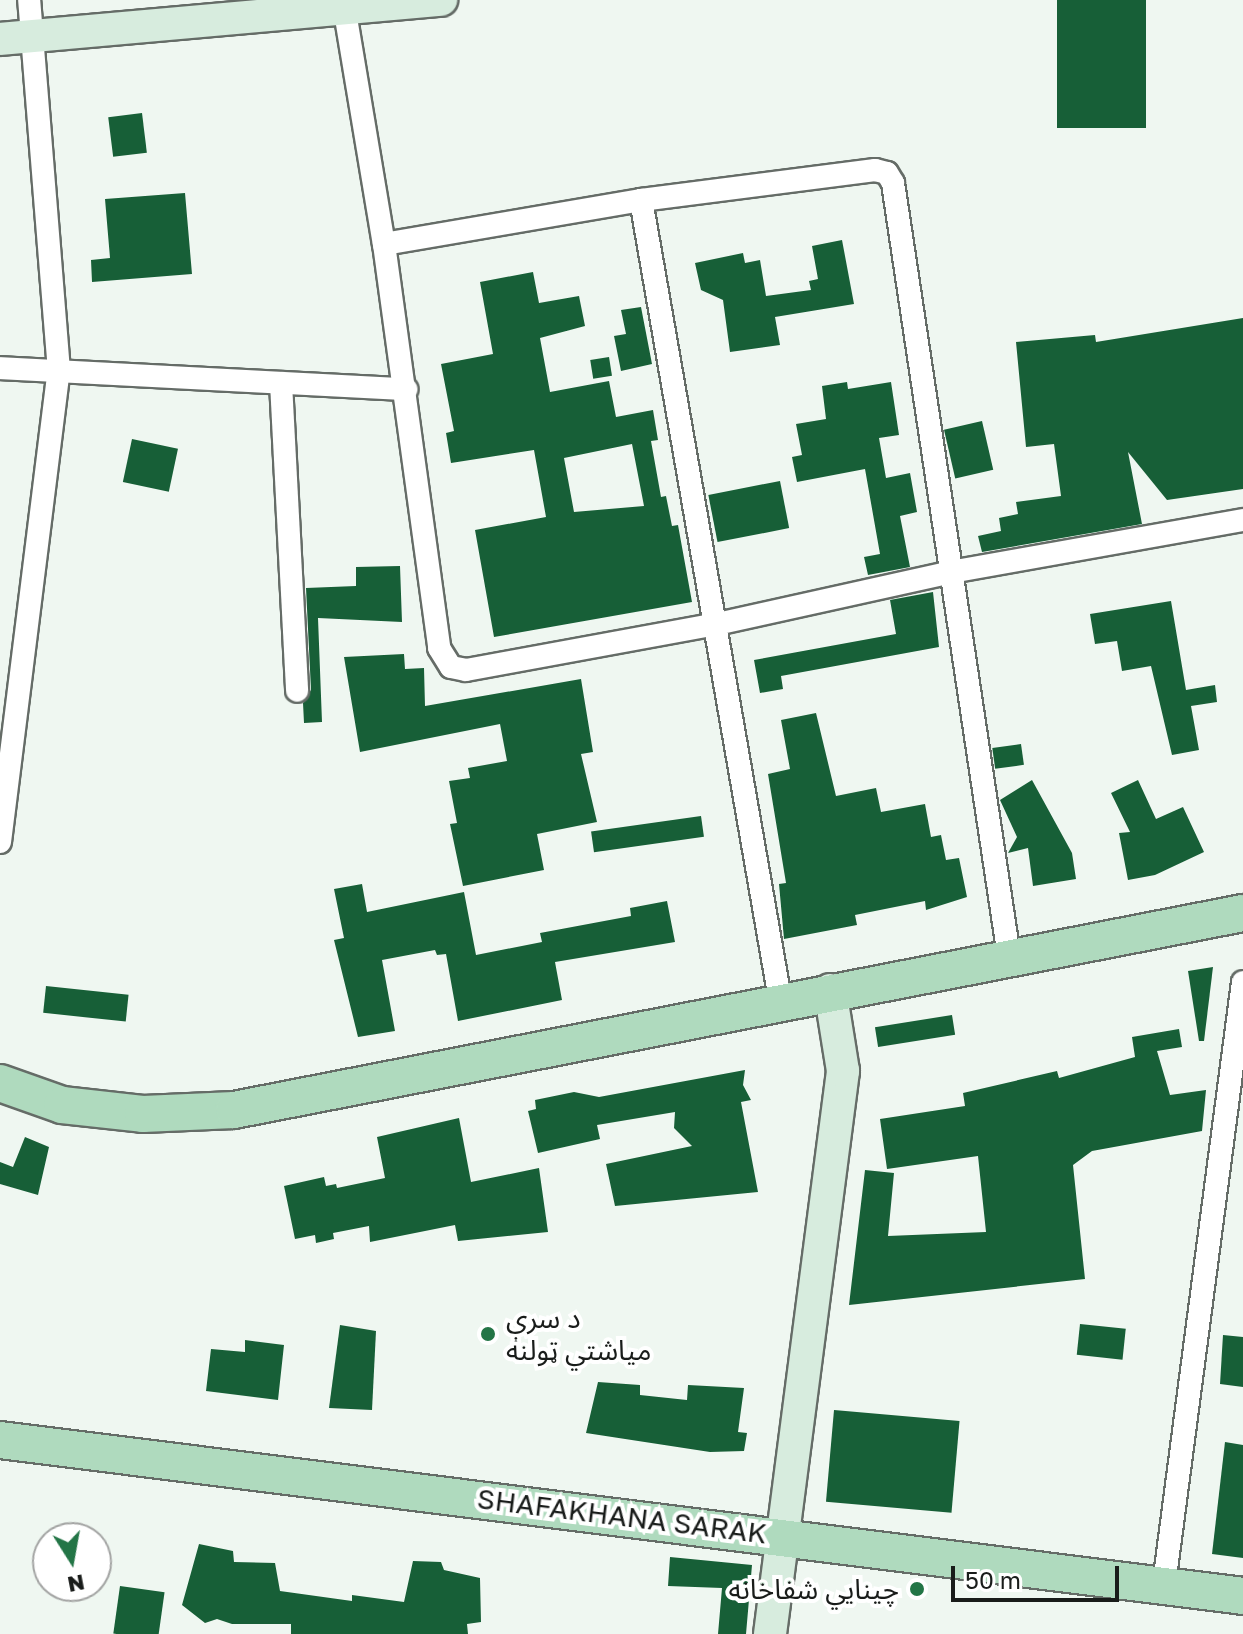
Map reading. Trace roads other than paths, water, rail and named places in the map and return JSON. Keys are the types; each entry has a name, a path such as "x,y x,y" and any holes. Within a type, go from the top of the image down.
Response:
{"main road":[{"path":"0,1083 62,1105 143,1114 234,1110 780,999 1243,913"},
{"name":"SHAFAKHANA SARAK","path":"0,1440 1243,1596"}],"street":[{"path":"0,842 59,371 29,0"},
{"path":"0,39 343,4 441,0"},
{"path":"343,4 406,389 439,648 451,667 466,670 717,624 951,572 1243,520"},
{"path":"384,244 641,200 875,170 887,173 893,183 1009,956"},
{"path":"641,200 780,999"},
{"path":"0,368 406,389"},
{"path":"281,383 297,691"},
{"path":"1164,1584 1243,982"},
{"path":"770,1634 843,1071 830,990"}],"place":[{"name":"د سرې مياشتي ټولنه","path":"488,1334"},
{"name":"چينايي شفاخانه","path":"917,1589"}]}
